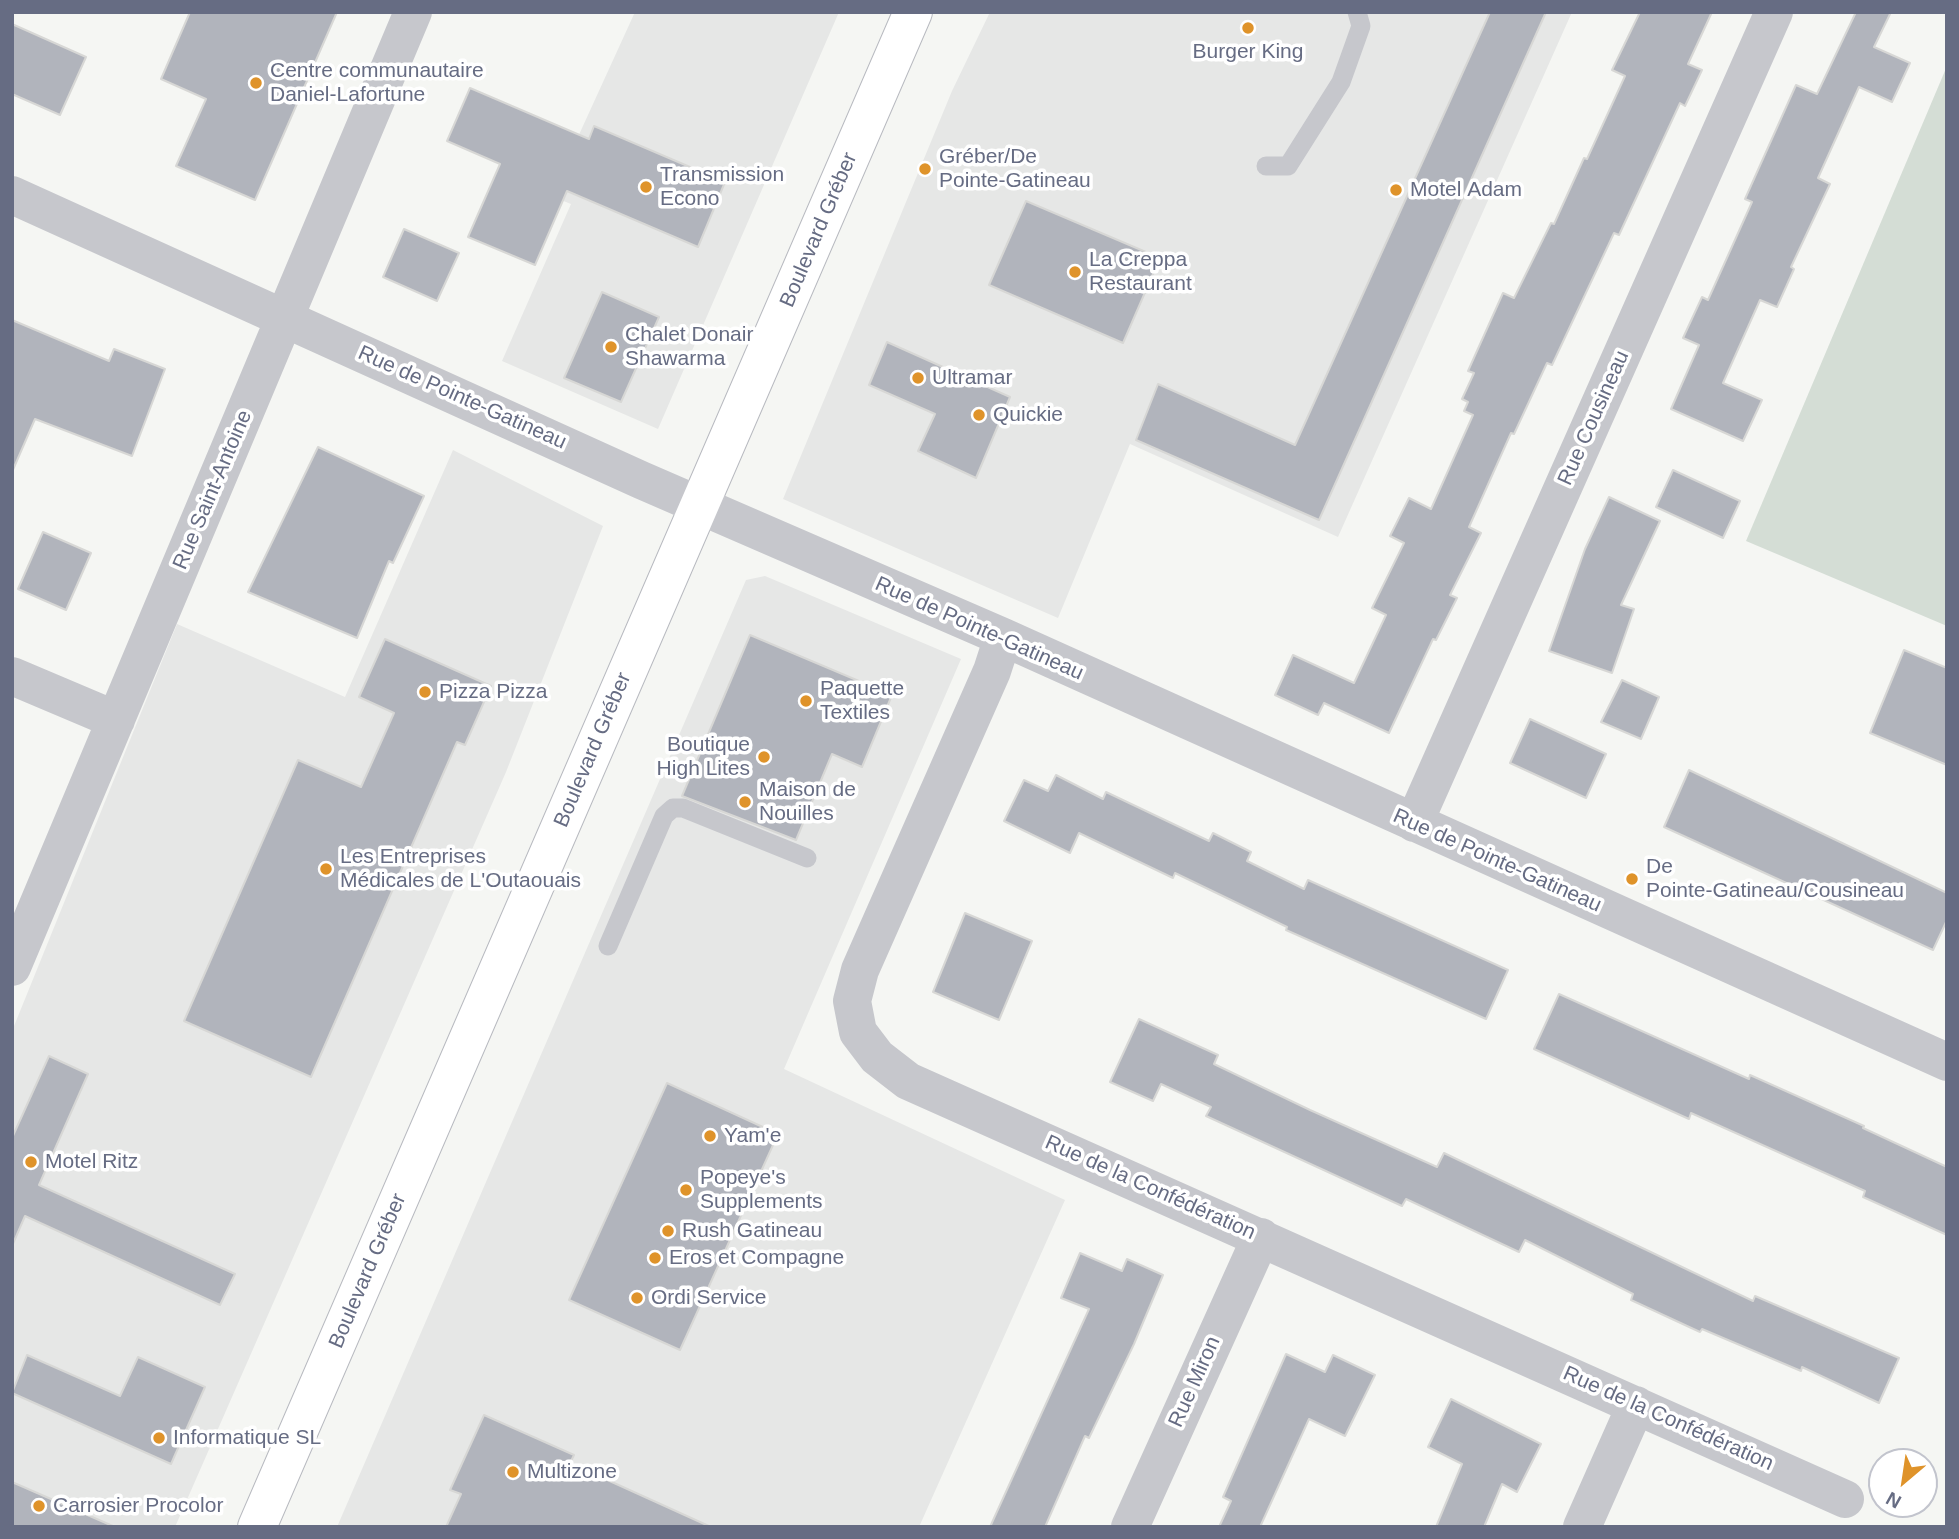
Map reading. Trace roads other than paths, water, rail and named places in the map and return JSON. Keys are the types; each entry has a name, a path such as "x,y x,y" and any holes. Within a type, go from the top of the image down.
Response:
{"main road":[{"name":"Boulevard Gréber","path":"257,1527 913,12"}],"street":[{"name":"Rue Saint-Antoine","path":"12,967 413,12"},
{"name":"Rue Cousineau","path":"1414,823 1774,12"},
{"name":"Rue de Pointe-Gatineau","path":"12,195 1947,1062"},
{"name":"Rue de la Confédération","path":"1003,637 992,671 860,970 852,1001 858,1032 877,1057 908,1080 1844,1499"},
{"path":"12,676 116,720"},
{"name":"Rue Miron","path":"1130,1527 1261,1237"},
{"path":"1582,1527 1636,1405"}],"lane":[{"path":"1266,166 1288,166 1341,82 1361,26 1357,12"},
{"path":"608,946 664,816 673,808 683,808 807,858"}],"place":[{"name":"Burger King","path":"1248,28"},
{"name":"Centre communautaire Daniel-Lafortune","path":"256,83"},
{"name":"Gréber/De Pointe-Gatineau","path":"925,169"},
{"name":"Transmission Econo","path":"646,187"},
{"name":"Motel Adam","path":"1396,190"},
{"name":"La Creppa Restaurant","path":"1075,272"},
{"name":"Chalet Donair Shawarma","path":"611,347"},
{"name":"Ultramar","path":"918,378"},
{"name":"Quickie","path":"979,415"},
{"name":"Pizza Pizza","path":"425,692"},
{"name":"Paquette Textiles","path":"806,701"},
{"name":"Boutique High Lites","path":"764,757"},
{"name":"Maison de Nouilles","path":"745,802"},
{"name":"Les Entreprises Médicales de L'Outaouais","path":"326,869"},
{"name":"De Pointe-Gatineau/Cousineau","path":"1632,879"},
{"name":"Yam'e","path":"710,1136"},
{"name":"Motel Ritz","path":"31,1162"},
{"name":"Popeye's Supplements","path":"686,1190"},
{"name":"Rush Gatineau","path":"668,1231"},
{"name":"Eros et Compagne","path":"655,1258"},
{"name":"Ordi Service","path":"637,1298"},
{"name":"Informatique SL","path":"159,1438"},
{"name":"Multizone","path":"513,1472"},
{"name":"Carrosier Procolor","path":"39,1506"}]}
